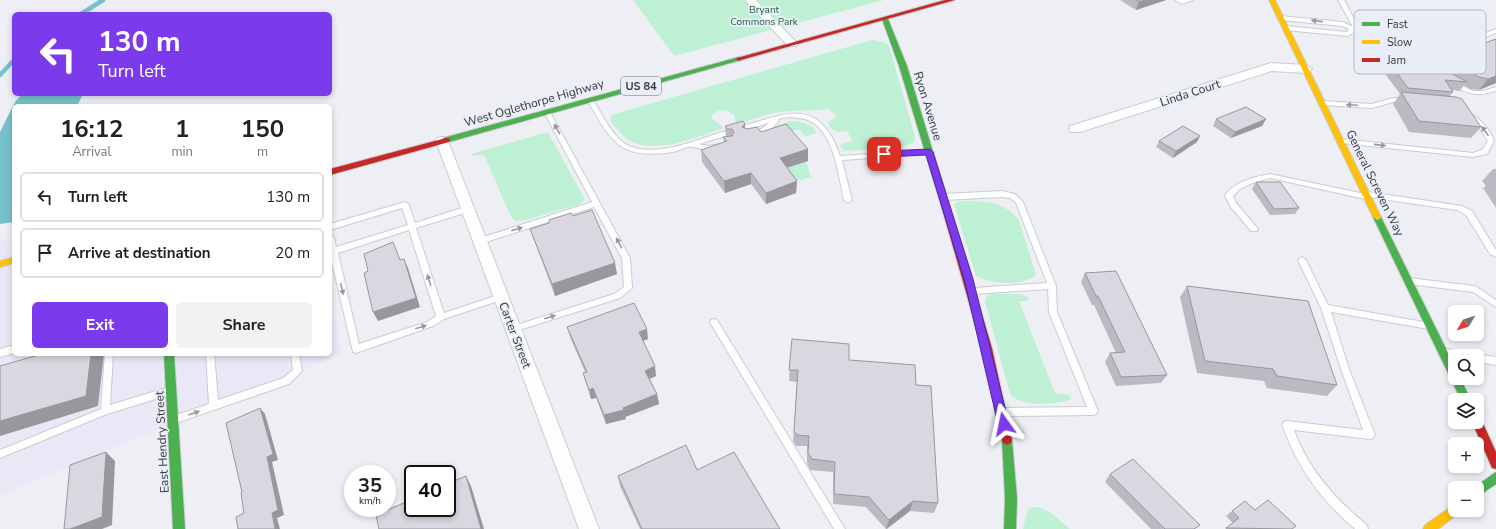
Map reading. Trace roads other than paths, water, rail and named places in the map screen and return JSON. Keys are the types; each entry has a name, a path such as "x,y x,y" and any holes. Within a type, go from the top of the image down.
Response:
{"main road":[{"name":"West Oglethorpe Highway","path":"332,171 952,0"},
{"name":"General Screven Way","path":"1272,0 1448,363"},
{"name":"Ryon Avenue","path":"885,18 903,66 930,152 971,291 1002,412 1008,447 1011,498 1010,529"},
{"path":"0,264 12,261"},
{"name":"East Hendry Street","path":"169,356 179,529"},
{"path":"1480,429 1496,464"},
{"path":"1484,486 1496,477"},
{"path":"1429,529 1448,514"}],"street":[{"path":"753,1 792,44"},
{"name":"Linda Court","path":"1075,129 1271,67 1306,69"},
{"name":"Carter Street","path":"442,141 589,529"}],"lane":[{"path":"1178,0 1182,2 1190,0"},
{"path":"1341,0 1354,27"},
{"path":"1280,18 1343,24 1354,29"},
{"path":"1285,28 1348,34 1354,30"},
{"path":"1486,35 1496,31"},
{"path":"1448,80 1467,91 1479,94 1496,89"},
{"path":"590,100 618,142 628,149 640,151 658,152 780,117 798,115 807,117 816,121 829,136 838,158 848,200"},
{"path":"1323,103 1372,106 1393,100 1413,101"},
{"path":"513,329 617,296 628,288 626,258 547,112"},
{"path":"1341,141 1473,155 1485,152 1491,141 1488,133 1477,121 1464,112"},
{"path":"747,138 763,131 780,117"},
{"path":"689,144 708,148 730,144"},
{"path":"838,158 930,152"},
{"path":"1254,229 1233,204 1229,195 1236,188 1256,179 1270,176 1367,196 1459,208 1469,212 1493,252 1496,254"},
{"path":"943,197 1002,194 1012,196 1019,202 1052,286 1053,312 1093,411 1002,412"},
{"path":"480,241 597,203"},
{"path":"332,226 405,205 441,317"},
{"path":"334,251 468,209"},
{"path":"332,244 356,349 430,324 441,317 501,297"},
{"path":"1302,260 1325,308 1345,369 1370,435 1287,425 1298,454 1315,481 1346,516 1363,529"},
{"path":"1408,281 1475,289 1496,303"},
{"path":"971,291 1052,286"},
{"path":"1325,308 1430,326"},
{"path":"714,322 840,529"},
{"path":"0,353 12,350"},
{"path":"1443,352 1448,353"},
{"path":"105,411 109,356"},
{"path":"210,356 214,406"},
{"path":"174,420 286,381 298,371 295,356"},
{"path":"1484,359 1496,361"},
{"path":"0,454 105,411 172,390"}],"water":[{"path":"20,96 82,96 78,104 14,104"},
{"path":"12,108 12,222 0,224 0,132"}],"waterway":[{"path":"84,12 103,0"},
{"path":"0,75 12,62"}],"park label":[{"name":"Bryant Commons Park","path":"764,16"}]}
